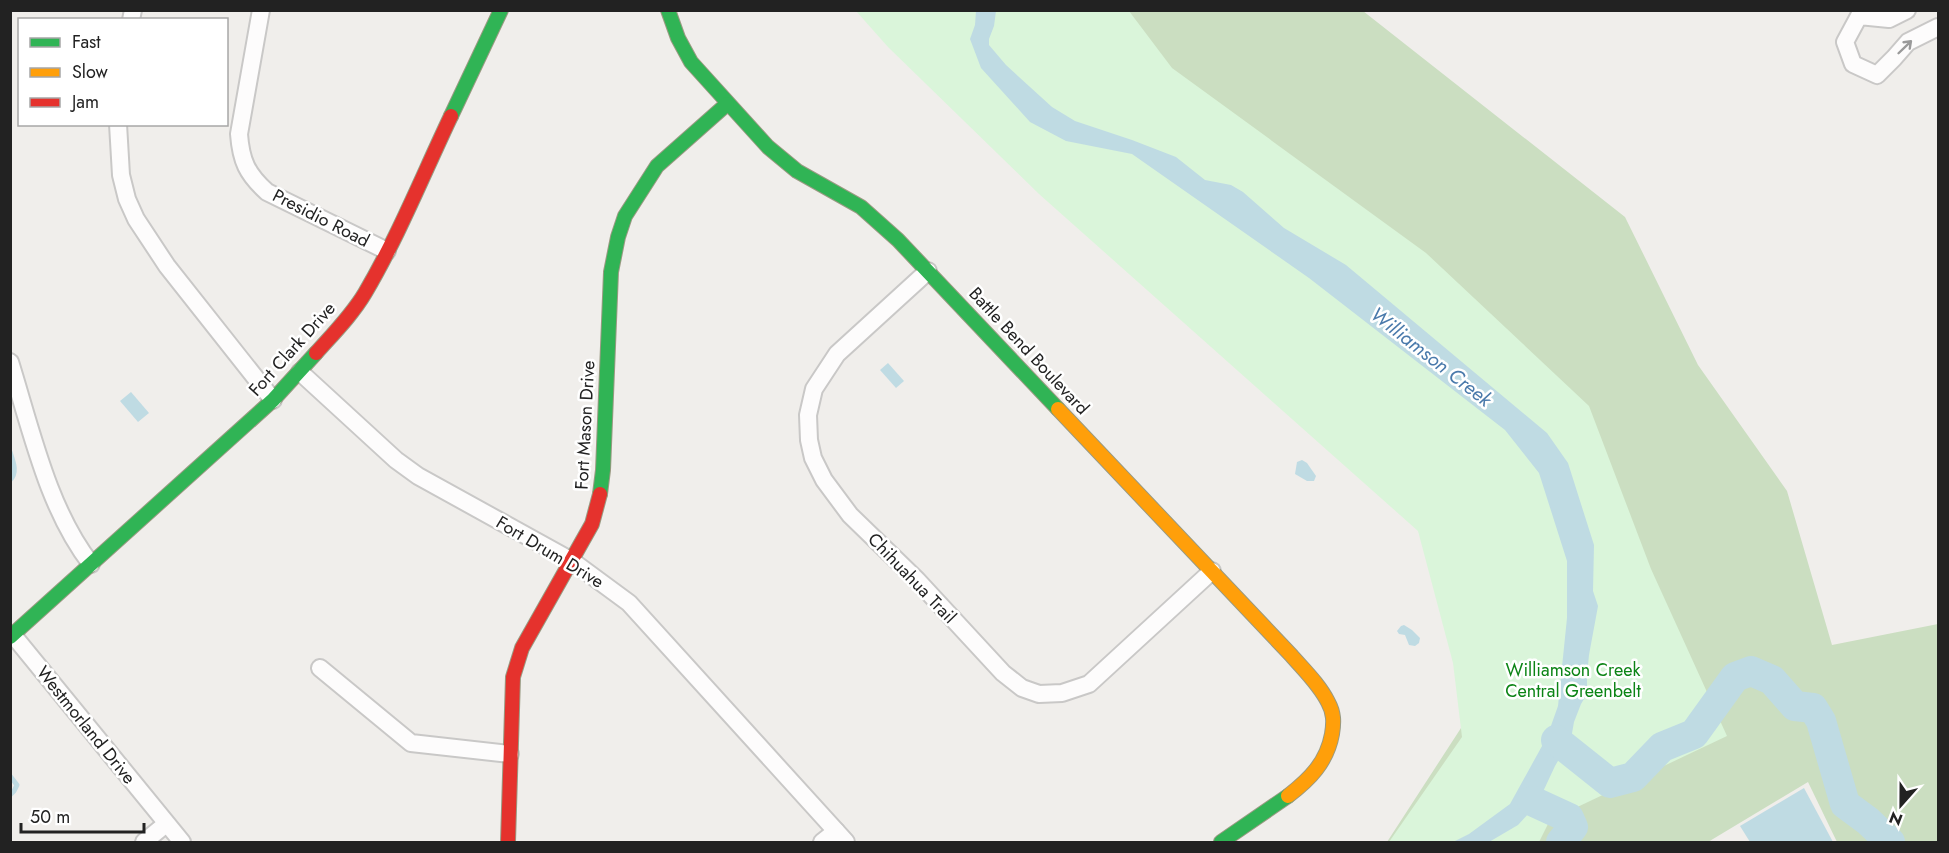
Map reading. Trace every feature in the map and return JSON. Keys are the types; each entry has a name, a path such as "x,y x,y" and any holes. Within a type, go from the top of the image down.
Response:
{"street":[{"name":"Presidio Road","path":"261,10 239,134 240,152 246,169 267,192 387,251"},
{"name":"Fort Clark Drive","path":"12,636 273,400 339,328 364,294 387,251 501,10"},
{"name":"Battle Bend Boulevard","path":"668,10 678,38 691,62 768,147 797,171 861,207 881,224 1291,654 1326,697 1333,713 1334,726 1331,741 1322,762 1313,774 1294,790 1221,843"},
{"path":"1907,10 1889,19 1859,16 1845,42 1853,64 1877,75 1908,42 1938,27"},
{"name":"Fort Mason Drive","path":"508,843 513,677 522,648 592,524 600,498 611,272 618,237 626,216 657,166 728,104"},
{"path":"118,126 121,175 127,200 136,219 167,266 273,400"},
{"name":"Chihuahua Trail","path":"928,271 837,354 814,389 808,415 809,440 813,458 824,480 850,515 917,580 1003,673 1022,688 1039,694 1062,693 1089,684 1212,571"},
{"path":"10,362 50,488 65,524 79,549 91,564"},
{"name":"Fort Drum Drive","path":"300,372 396,460 418,476 572,561 629,603 841,837"},
{"name":"Westmorland Drive","path":"12,636 183,843"},
{"path":"320,668 411,743 510,754"},
{"path":"144,843 166,824"},
{"path":"822,843 841,837"}],"green space":[{"name":"Williamson Creek Central Greenbelt","path":"856,11 1129,11 1172,68 1426,253 1589,406 1651,569 1727,736 1550,820 1539,842 1389,842 1462,737 1453,663 1418,531 1039,194 888,47"},
{"path":"892,11 1363,11 1625,217 1698,365 1787,491 1832,645 1938,624 1938,842 1837,842 1808,782 1708,842 1387,842 1498,671 1456,482"}],"water":[{"name":"Williamson Creek","path":"976,11 996,11 989,45 1006,65 1052,107 1075,121 1176,157 1205,180 1231,185 1243,192 1284,228 1346,265 1547,433 1568,463 1594,545 1593,591 1598,606 1589,655 1587,694 1574,722 1571,739 1541,796 1518,825 1489,842 1453,842 1469,834 1510,804 1547,737 1558,706 1567,618 1567,561 1539,473 1505,430 1309,278 1132,154 1066,141 1030,122 981,68 970,39 975,25"},
{"path":"888,363 904,381 896,388 880,370"},
{"path":"131,392 149,413 138,422 120,401"},
{"path":"1302,460 1316,476 1314,481 1307,481 1295,474 1297,462"},
{"path":"1404,625 1420,638 1419,643 1415,646 1409,645 1405,635 1397,631"},
{"path":"1804,788 1833,842 1750,842 1740,826"}],"waterway":[{"path":"10,452 14,470 10,480"},
{"path":"1556,740 1610,783 1633,777 1662,747 1694,734 1735,677 1751,671 1772,680 1795,706 1813,708 1821,721 1845,804 1868,821 1890,842"},
{"path":"10,776 17,785 10,795"},
{"path":"1532,801 1569,818 1573,827 1561,842"}],"traffic: fast":[{"path":"451,116 501,10"},
{"path":"668,10 678,38 691,62 768,147 797,171 861,207 898,240 1058,409"},
{"path":"600,494 603,470 611,272 618,237 625,216 657,166 727,104"},
{"path":"10,637 273,400 316,353"},
{"path":"1221,842 1288,796"}],"traffic: slow":[{"path":"1058,409 1291,655 1324,695 1333,718 1330,744 1316,769 1288,796"}],"traffic: jam":[{"path":"316,353 348,317 377,272 451,116"},
{"path":"508,842 513,677 522,648 592,524 600,494"}]}
